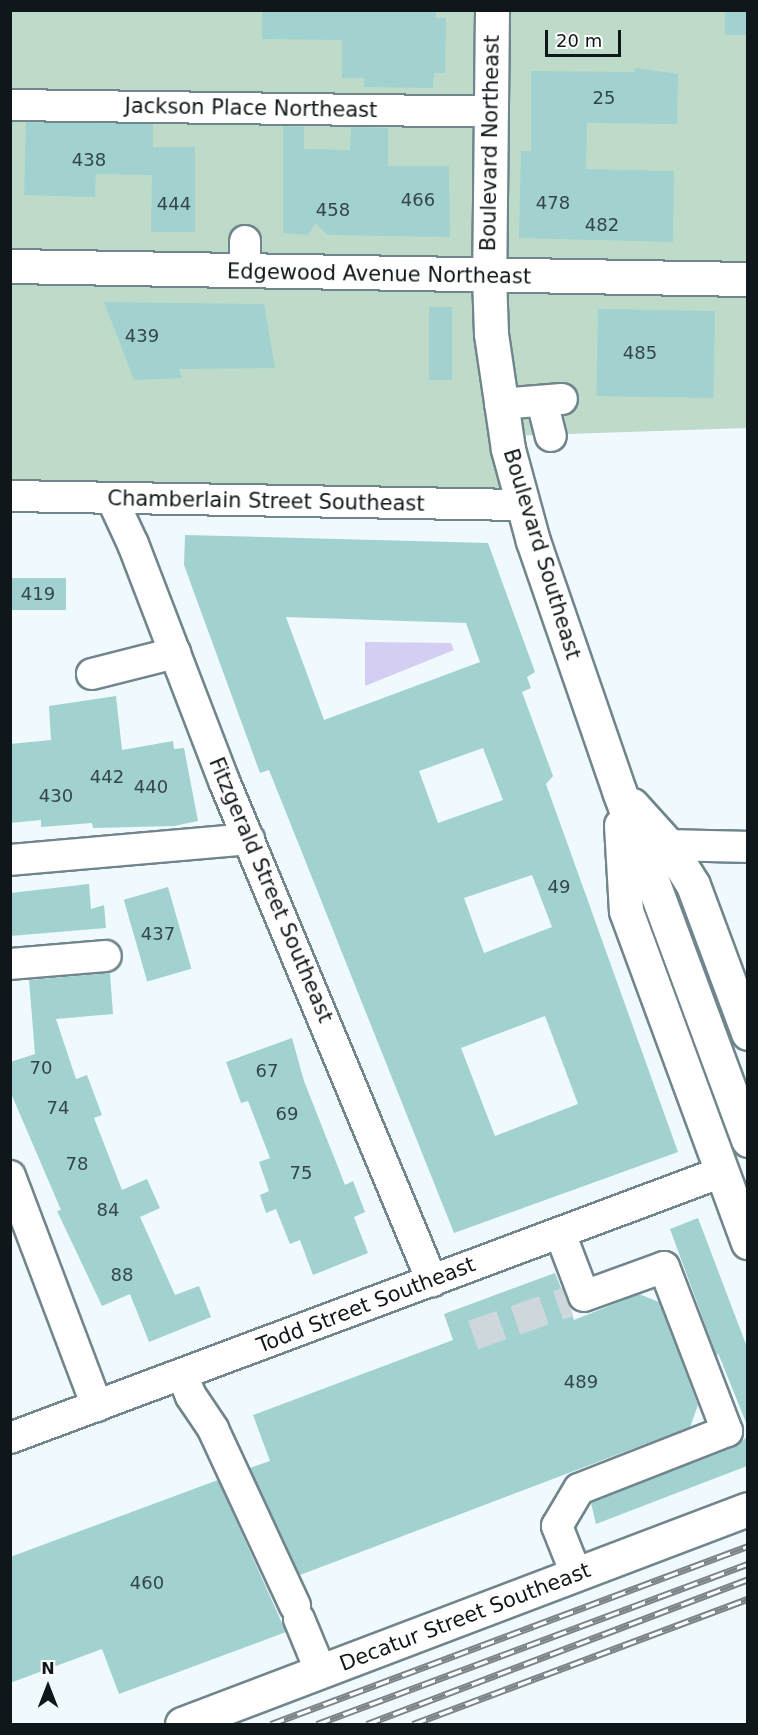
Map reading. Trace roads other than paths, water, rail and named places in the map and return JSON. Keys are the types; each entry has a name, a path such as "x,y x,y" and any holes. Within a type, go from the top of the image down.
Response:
{"main road":[{"name":"Boulevard Northeast","path":"489,276 492,10"},
{"name":"Edgewood Avenue Northeast","path":"10,266 245,256 489,276 747,279"},
{"name":"Boulevard Southeast","path":"489,276 500,404 522,505 619,791 747,1140"},
{"name":"Boulevard Southeast","path":"619,791 668,845 693,885 747,1033"},
{"path":"619,791 626,911 747,1242"},
{"name":"Decatur Street Southeast","path":"182,1725 747,1509"}],"street":[{"name":"Jackson Place Northeast","path":"10,105 491,112"},
{"path":"500,404 552,400 551,436"},
{"name":"Chamberlain Street Southeast","path":"10,496 522,505"},
{"name":"Fitzgerald Street Southeast","path":"112,499 249,839 432,1281"},
{"path":"92,674 175,653"},
{"path":"10,860 249,839"},
{"path":"668,845 747,847"},
{"path":"10,964 106,956"},
{"name":"Todd Street Southeast","path":"10,1438 722,1172"},
{"path":"10,1176 97,1406"},
{"path":"560,1233 576,1299 664,1267 727,1431 579,1489 557,1526 576,1574"},
{"path":"182,1374 190,1396 213,1429 297,1612 321,1672"}],"tunnel":[{"path":"473,1335 568,1302"}],"railway":[{"path":"271,1724 748,1546"},
{"path":"317,1724 748,1564"},
{"path":"367,1724 748,1579"},
{"path":"413,1724 748,1599"}]}
